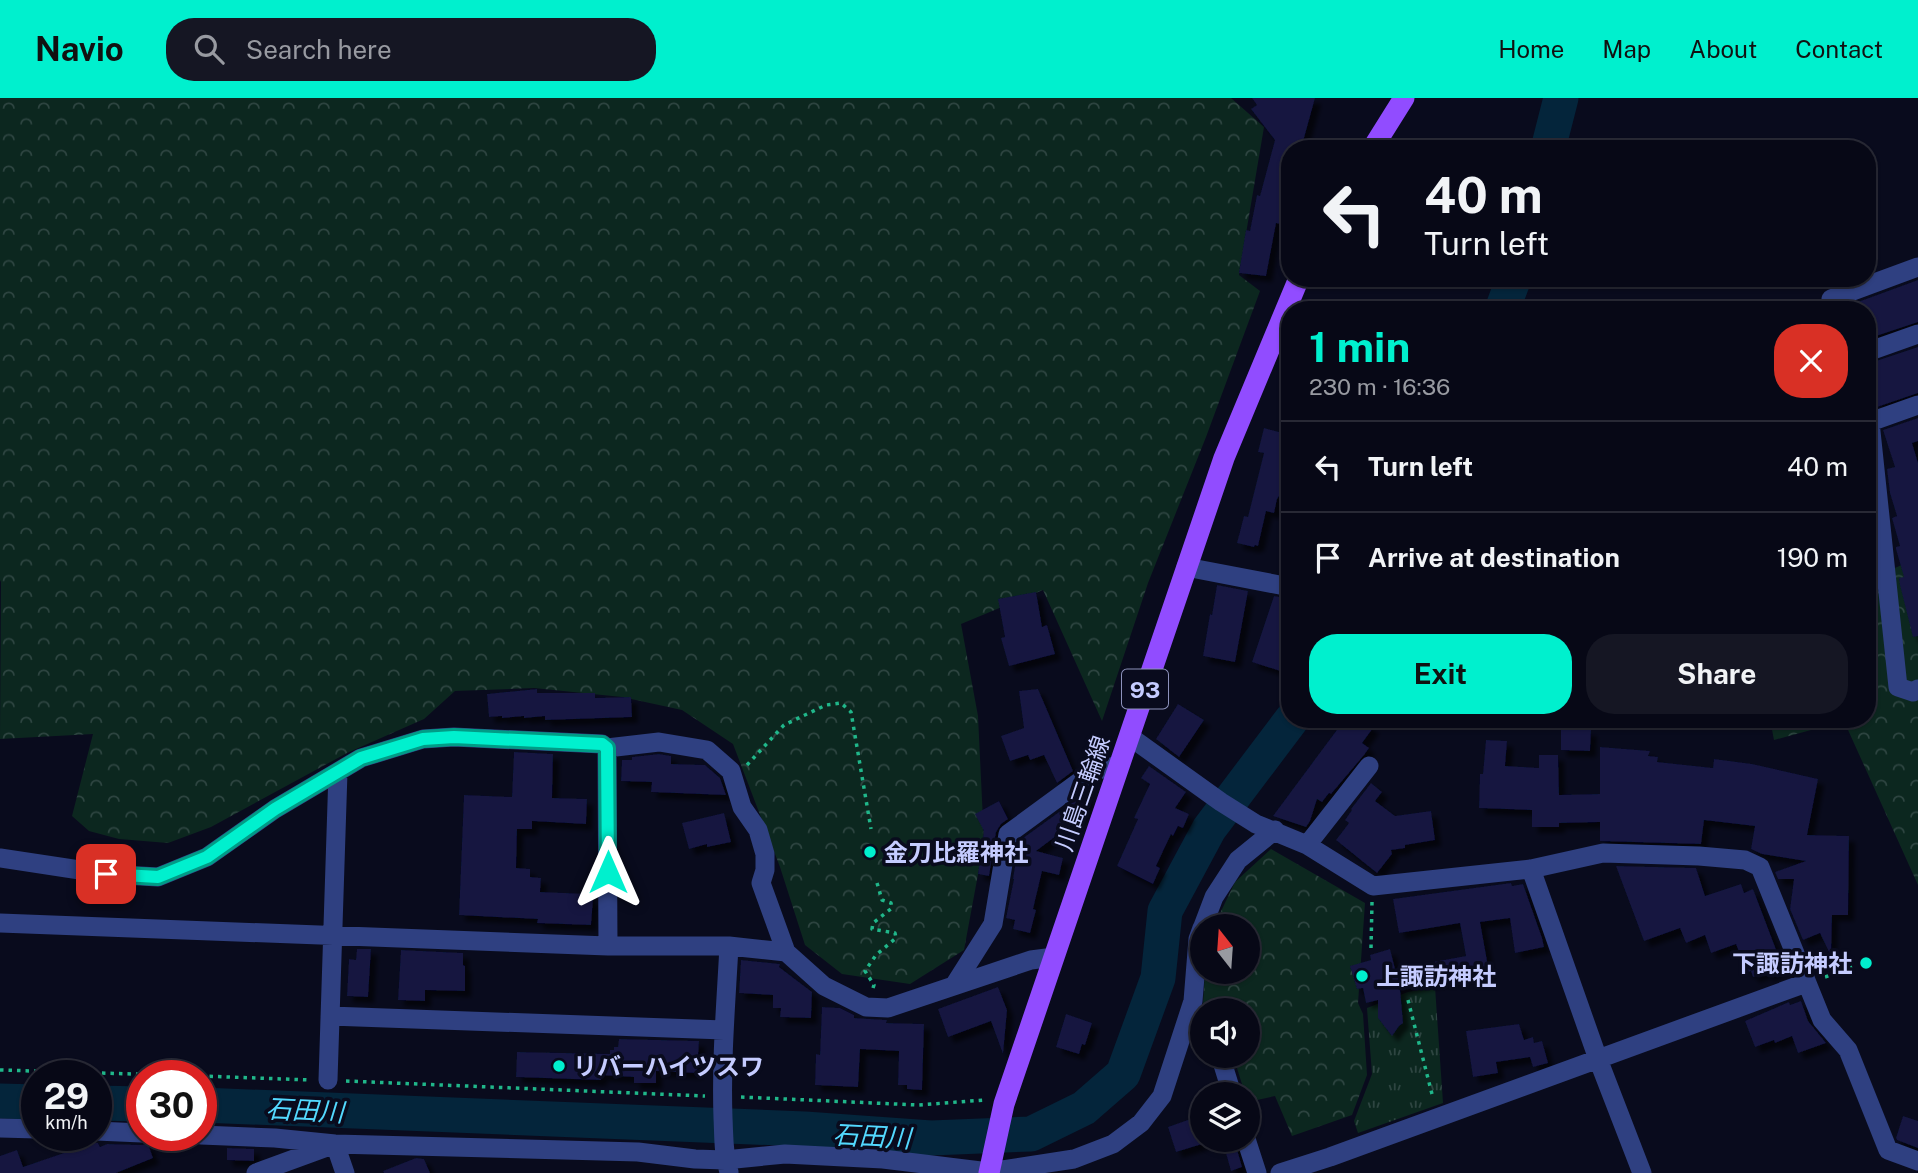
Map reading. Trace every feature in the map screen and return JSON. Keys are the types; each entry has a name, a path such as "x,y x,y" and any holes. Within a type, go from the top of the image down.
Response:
{"main road":[{"path":"1378,140 1404,98"},
{"name":"川島三輪線","path":"990,1169 1006,1101 1186,567 1224,458 1281,321"}],"street":[{"path":"1876,282 1918,267"},
{"path":"1832,301 1831,299 1864,287"},
{"path":"1876,349 1918,334"},
{"path":"1876,416 1918,405"},
{"path":"1876,490 1898,687 1913,692 1918,689"},
{"path":"1186,567 1281,585"},
{"path":"1129,736 1221,802 1266,827 1307,845 1373,886 1531,869 1603,853 1745,860 1760,867 1822,1020 1848,1050 1888,1150 1918,1161"},
{"path":"0,858 106,874 158,877 207,857 275,809 361,758 423,739 454,737 602,744 607,748 659,742 707,750 731,771 743,807 758,830 765,854 765,870 761,883 786,952 824,986 866,1007 888,1008 1031,960 1054,957"},
{"path":"607,748 608,946"},
{"path":"955,984 993,924 1008,834 1094,771 1119,765"},
{"path":"1307,845 1369,766"},
{"path":"328,1080 338,772"},
{"path":"1208,914 1214,897 1238,860 1266,827"},
{"path":"1531,869 1598,1059 1642,1173"},
{"path":"0,923 608,946 729,946 786,952"},
{"path":"727,1167 722,1099 729,946"},
{"path":"1280,1173 1806,983"},
{"path":"217,1136 335,1144 638,1152 695,1159 727,1167 785,1154 883,1159 990,1169 1074,1159 1112,1144 1141,1123 1162,1096 1193,1001 1194,984"},
{"path":"330,1016 724,1030"},
{"path":"1186,1023 1190,1026"},
{"path":"0,1128 21,1129"},
{"path":"256,1173 335,1144"},
{"path":"335,1144 345,1173"},
{"path":"1250,1152 1257,1173"}],"path":[{"path":"733,779 784,725 826,705 841,703 851,712 871,829"},
{"path":"866,1007 874,985 865,971 876,955 896,938 895,933 872,929 873,923 892,908 891,903 882,900 877,883"},
{"path":"1371,948 1373,886"},
{"path":"1806,983 1853,967"},
{"path":"1408,1000 1438,1117"},
{"path":"0,1070 126,1074"},
{"path":"217,1077 722,1099 918,1105 1006,1101"}],"green space":[{"path":"0,98 1231,98 1264,127 1239,275 1260,291 1148,583 1102,721 1043,590 961,624 978,716 984,842 964,950 910,984 842,974 805,945 780,867 733,744 682,710 622,697 534,688 455,691 424,719 347,753 211,827 168,843 119,839 89,831 72,816 93,734 0,739"},
{"path":"1918,558 1918,885 1847,728 1876,728 1876,576"},
{"path":"1772,728 1818,728 1774,740"},
{"path":"1271,849 1365,903 1358,1003 1363,1014 1367,1075 1352,1115 1292,1136 1275,1096 1260,1099 1260,1082 1241,1082 1237,1068 1260,1068 1260,998 1203,998 1204,984 1260,984 1260,914 1220,914 1235,882"},
{"path":"1435,987 1443,1103 1358,1133 1354,1121 1372,1074 1367,1008 1408,992"}],"building":[{"path":"1252,98 1315,98 1303,140 1281,140 1281,224 1276,223 1266,276 1239,273 1246,230 1250,231 1257,195 1260,196 1275,140 1251,109 1257,105"},
{"path":"1918,280 1918,322 1876,336 1876,301 1861,301"},
{"path":"1918,347 1918,393 1877,407 1876,361"},
{"path":"1918,418 1918,441 1912,443 1918,463 1918,636 1913,637 1900,585 1899,578 1904,577 1896,549 1900,546 1892,518 1897,516 1887,469 1895,467 1883,430"},
{"path":"1264,428 1281,433 1281,497 1277,499 1274,513 1266,511 1258,546 1254,547 1237,543 1244,516 1248,517 1264,453 1258,452"},
{"path":"1217,585 1248,591 1235,662 1203,656"},
{"path":"1036,592 1042,627 1047,625 1055,654 1009,666 1001,638 1005,637 998,599"},
{"path":"1274,596 1281,597 1281,671 1252,662"},
{"path":"537,689 537,693 595,693 595,698 631,697 632,717 545,720 545,716 489,717 487,694"},
{"path":"1038,689 1073,771 1057,783 1044,755 1030,760 1028,755 1010,761 1001,736 1024,728 1019,691"},
{"path":"1178,704 1204,720 1179,757 1156,739"},
{"path":"1338,728 1373,728 1362,743 1369,748 1331,794 1322,802 1317,799 1306,827 1273,816"},
{"path":"1561,729 1591,730 1590,751 1561,750"},
{"path":"1486,740 1507,741 1505,766 1539,768 1539,755 1558,755 1559,795 1600,794 1600,747 1650,751 1648,756 1658,757 1657,762 1713,768 1714,759 1752,764 1818,779 1807,835 1849,836 1848,915 1832,915 1831,956 1820,933 1803,940 1790,909 1794,879 1778,879 1775,872 1806,861 1762,854 1751,849 1755,826 1704,820 1701,844 1600,841 1600,822 1532,827 1532,810 1479,808 1480,774 1483,774"},
{"path":"514,752 553,754 552,798 587,799 586,824 532,821 532,829 517,829 516,868 530,869 530,877 541,878 540,892 589,894 589,899 593,899 591,925 459,915 464,795 512,797"},
{"path":"659,754 671,756 671,764 705,765 720,778 726,795 651,792 652,782 621,781 622,760"},
{"path":"1149,766 1186,792 1175,808 1189,814 1183,828 1178,826 1173,836 1171,834 1156,866 1160,868 1153,884 1117,866 1138,819 1134,818 1150,784 1141,778"},
{"path":"1371,783 1382,792 1375,801 1395,816 1431,811 1435,840 1391,850 1392,854 1377,873 1336,840 1349,823 1345,820 1351,809"},
{"path":"1084,794 1087,800 1081,815 1036,851 1063,858 1059,875 1042,871 1030,933 1013,929 1015,920 1006,918 1019,841"},
{"path":"999,801 1008,819 996,832 989,876 978,874 984,831 975,814"},
{"path":"724,813 731,842 689,849 682,823"},
{"path":"1616,866 1696,868 1705,896 1741,884 1744,893 1753,889 1783,968 1768,976 1767,972 1753,977 1751,971 1747,972 1736,944 1711,953 1705,935 1686,943 1680,928 1644,941"},
{"path":"1511,883 1512,886 1523,884 1544,947 1515,953 1510,918 1480,922 1489,972 1400,989 1403,1023 1392,1036 1378,1018 1378,1000 1366,1003 1363,988 1357,989 1350,966 1371,960 1370,955 1390,949 1395,969 1466,956 1460,923 1399,933 1393,899"},
{"path":"357,949 371,949 368,997 347,996 349,959 356,960"},
{"path":"401,950 463,953 465,991 425,990 425,1001 398,1000"},
{"path":"741,960 780,964 779,967 812,992 811,1018 780,1017 781,1008 773,1008 773,995 739,993"},
{"path":"998,987 1007,1010 1003,1054 991,1021 948,1037 938,1009"},
{"path":"1801,1001 1808,1021 1826,1043 1798,1053 1792,1036 1755,1047 1745,1021 1789,1002 1790,1005"},
{"path":"822,1007 840,1008 854,1015 854,1018 887,1020 886,1023 924,1024 922,1090 898,1085 899,1051 860,1049 858,1087 815,1085 816,1054 820,1055"},
{"path":"1066,1014 1092,1023 1079,1054 1056,1047"},
{"path":"1519,1024 1524,1040 1533,1037 1534,1043 1542,1041 1548,1063 1533,1067 1530,1057 1496,1062 1498,1073 1473,1077 1466,1031"},
{"path":"619,1039 699,1041 697,1073 656,1071 656,1083 634,1083 634,1077 601,1075 601,1080 516,1077 517,1052 610,1054 610,1050 618,1047"},
{"path":"1903,1116 1918,1121 1918,1148 1896,1138"},
{"path":"1190,1119 1190,1148 1176,1152 1168,1127"},
{"path":"112,1144 126,1145 126,1151 150,1151 153,1158 116,1173 0,1173 0,1156 17,1150 23,1167 70,1151 112,1151"},
{"path":"227,1148 254,1149 254,1161 227,1160"},
{"path":"1226,1152 1238,1152 1242,1167 1231,1171"},
{"path":"416,1158 424,1159 430,1173 383,1171"}],"waterway":[{"name":"石田川","path":"1550,140 1561,98"},
{"name":"石田川","path":"1505,301 1511,287"},
{"name":"石田川","path":"217,1106 805,1129 931,1138 1031,1134 1084,1108 1123,1074 1158,978 1165,911 1209,829 1285,728"},
{"name":"石田川","path":"0,1101 21,1102"},
{"name":"石田川","path":"112,1103 126,1104"}],"place":[{"name":"金刀比羅神社","path":"870,852"},
{"name":"下諏訪神社","path":"1866,963"},
{"name":"上諏訪神社","path":"1362,976"},
{"name":"リバーハイツスワ","path":"559,1066"}],"route":[{"path":"106,874 158,877 207,857 275,809 361,758 423,739 454,737 602,744 607,748 608,872"}]}
